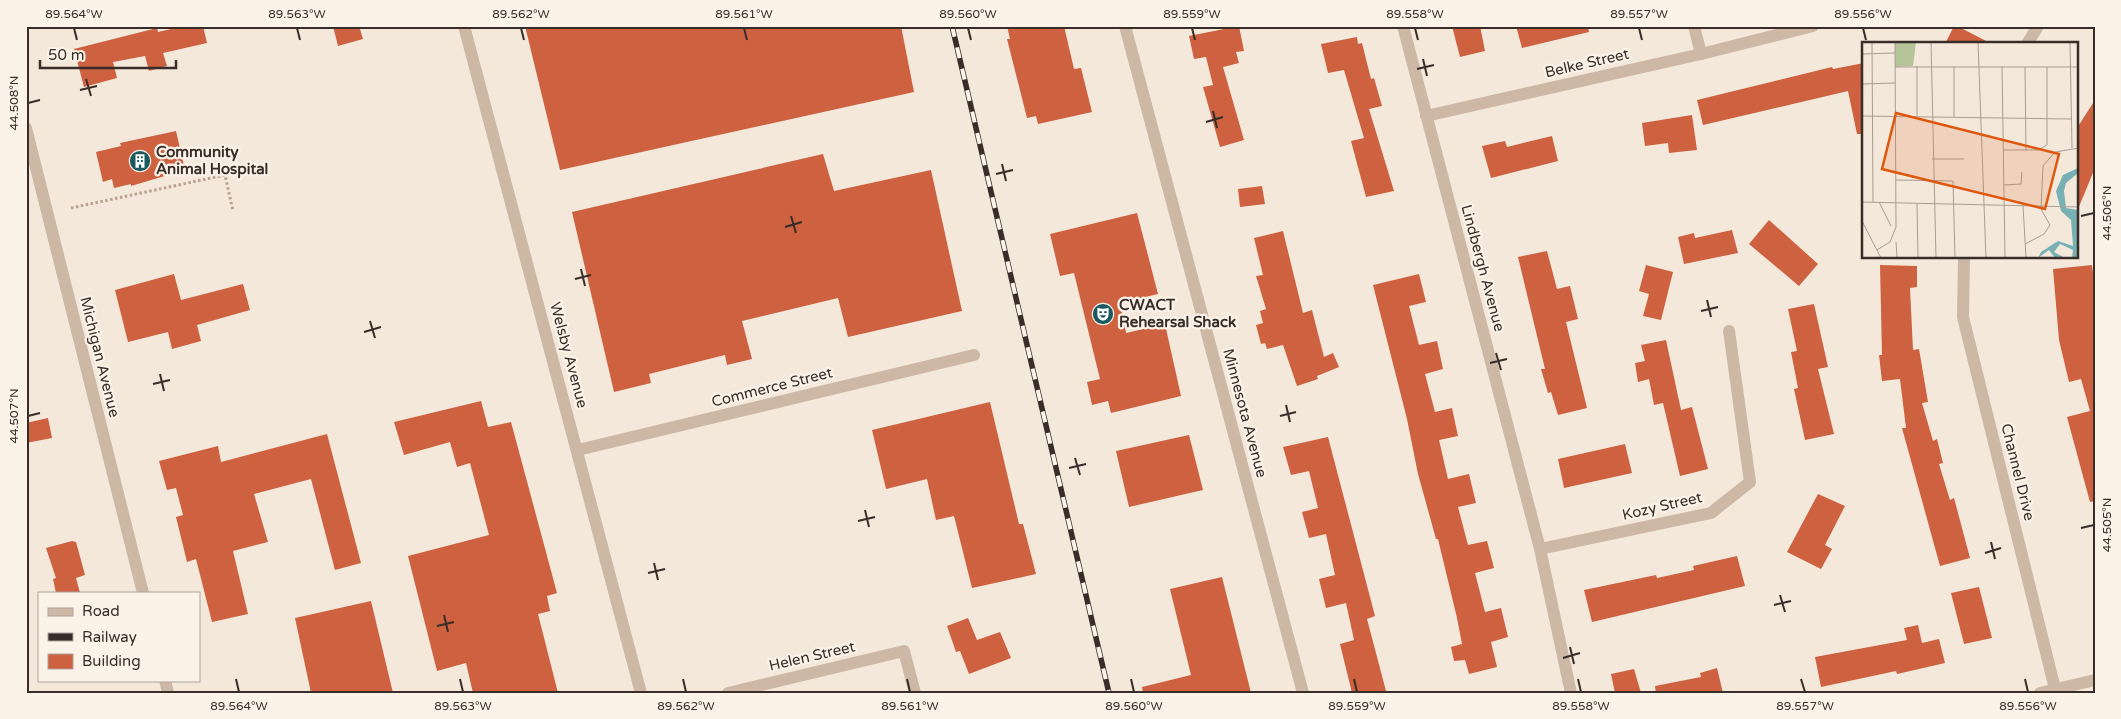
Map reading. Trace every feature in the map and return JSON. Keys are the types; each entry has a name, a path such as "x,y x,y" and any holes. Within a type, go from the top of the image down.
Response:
{"street":[{"name":"Welsby Avenue","path":"464,26 641,693"},
{"name":"Minnesota Avenue","path":"1125,26 1303,693"},
{"name":"Lindbergh Avenue","path":"1403,26 1540,549 1571,693"},
{"path":"1694,26 1701,54"},
{"name":"Belke Street","path":"1426,116 1701,54 1813,26"},
{"path":"2028,42 2038,26"},
{"name":"Michigan Avenue","path":"26,128 143,592"},
{"name":"Channel Drive","path":"1964,259 1963,317 2056,691"},
{"name":"Kozy Street","path":"1540,549 1711,513 1750,482 1729,331"},
{"name":"Commerce Street","path":"578,450 974,355"},
{"name":"Helen Street","path":"728,693 904,651 915,693"},
{"path":"2040,693 2056,691 2095,680"}],"path":[{"path":"71,208 225,174 233,211"}],"building":[{"path":"184,26 203,26 207,43 163,53 167,66 149,71 145,56 113,62 117,78 84,87 74,49 157,28 158,32"},
{"path":"333,26 359,26 363,39 338,46"},
{"path":"525,26 901,26 914,92 560,170"},
{"path":"1007,26 1064,26 1074,69 1081,68 1092,112 1038,124 1036,116 1027,118 1007,39 1010,39"},
{"path":"1239,26 1244,51 1236,52 1239,63 1223,67 1244,140 1220,147 1203,87 1213,85 1206,57 1194,59 1189,36"},
{"path":"1452,26 1480,26 1485,51 1460,57"},
{"path":"1516,26 1588,26 1589,32 1522,48"},
{"path":"1954,26 1957,26 1988,42 1946,42"},
{"path":"1357,37 1358,44 1362,43 1371,79 1374,78 1382,106 1369,109 1394,191 1366,197 1351,141 1364,138 1344,70 1328,73 1321,44"},
{"path":"1862,63 1862,134 1857,134 1848,91 1703,125 1697,100 1832,67 1833,69"},
{"path":"2095,100 2095,168 2078,209 2078,126"},
{"path":"1692,115 1697,150 1669,153 1668,143 1645,146 1642,123"},
{"name":"Community Animal Hospital","path":"176,131 185,170 131,186 131,184 114,188 112,179 103,182 96,152 121,146 120,143"},
{"path":"1552,136 1558,161 1491,178 1482,146 1505,141 1507,147"},
{"path":"823,154 834,191 931,170 962,311 848,337 838,298 742,321 752,359 727,365 725,355 649,374 651,383 614,392 572,212"},
{"path":"1262,186 1265,204 1240,207 1238,189"},
{"path":"1137,213 1158,294 1120,303 1126,333 1165,324 1181,396 1111,413 1108,401 1092,405 1087,382 1100,379 1074,273 1060,276 1050,234"},
{"path":"1769,220 1818,264 1799,286 1749,244"},
{"path":"1732,230 1738,253 1684,264 1678,237 1694,233 1695,238"},
{"path":"1283,231 1303,313 1312,310 1324,357 1333,353 1339,367 1317,376 1318,379 1297,386 1283,345 1267,349 1265,343 1261,344 1256,325 1263,323 1260,311 1266,309 1256,276 1263,275 1254,238"},
{"path":"1547,251 1557,289 1570,286 1578,319 1566,322 1587,408 1558,415 1551,392 1548,393 1541,369 1545,369 1518,257"},
{"path":"1646,265 1673,272 1661,320 1643,316 1649,294 1639,291"},
{"path":"1880,265 1917,266 1917,287 1910,288 1913,350 1919,349 1928,402 1922,403 1933,441 1937,439 1943,463 1939,464 1950,500 1954,498 1970,558 1940,566 1902,428 1906,428 1900,379 1882,381 1879,355 1882,355"},
{"path":"2092,265 2095,288 2095,501 2090,502 2067,417 2090,411 2081,379 2069,382 2059,340 2053,269"},
{"path":"174,274 181,300 243,284 250,310 197,325 201,341 172,349 168,332 128,342 115,290"},
{"path":"1419,274 1426,302 1409,306 1419,345 1437,341 1443,369 1425,374 1435,412 1452,408 1458,436 1439,440 1448,479 1469,474 1476,503 1458,507 1468,545 1487,541 1494,568 1475,573 1485,612 1501,608 1508,637 1491,642 1497,667 1469,674 1465,660 1454,661 1451,647 1462,644 1457,618 1438,539 1436,539 1418,474 1407,419 1373,285"},
{"path":"1814,304 1828,367 1818,369 1834,434 1805,440 1794,389 1798,388 1791,352 1797,351 1788,309"},
{"path":"1666,340 1681,410 1692,407 1708,469 1680,476 1663,403 1654,405 1649,379 1638,382 1635,363 1645,361 1641,345"},
{"path":"481,401 488,427 511,422 557,593 547,596 550,611 538,614 558,693 473,693 466,663 437,671 408,556 489,535 470,463 457,467 450,442 404,455 394,422"},
{"path":"990,402 1019,524 1023,524 1036,574 972,588 954,516 936,520 927,479 886,489 872,430"},
{"path":"48,418 52,438 26,443 26,423"},
{"path":"327,434 361,563 335,570 311,479 254,494 268,542 233,551 248,614 212,622 196,559 187,562 176,517 183,515 176,488 167,490 159,461 218,446 221,462"},
{"path":"1189,435 1203,490 1129,507 1116,451"},
{"path":"1328,437 1375,616 1367,619 1386,691 1378,693 1352,693 1340,644 1354,640 1346,603 1326,608 1319,579 1335,575 1326,534 1309,538 1302,512 1318,508 1309,471 1291,475 1283,447"},
{"path":"1625,444 1632,473 1564,488 1558,459"},
{"path":"1818,494 1845,506 1825,545 1832,549 1821,569 1787,552"},
{"path":"72,541 76,542 85,575 76,578 80,592 56,592 53,579 56,578 46,548"},
{"path":"1737,556 1745,586 1592,622 1584,590 1656,575 1657,578 1694,570 1693,566"},
{"path":"1222,577 1251,693 1143,693 1142,687 1191,675 1170,589"},
{"path":"1979,587 1992,638 1964,644 1951,593"},
{"path":"371,601 393,693 311,693 295,618"},
{"path":"968,618 977,640 1000,632 1011,658 969,674 960,651 956,652 947,626"},
{"path":"1918,625 1922,643 1939,639 1945,663 1897,674 1896,671 1821,687 1815,657 1907,640 1904,628"},
{"path":"1717,668 1723,693 1656,693 1655,686 1701,677 1700,673"},
{"path":"1634,669 1641,693 1615,693 1611,674"}],"railway":[{"path":"952,26 1109,693"}],"place":[{"name":"Community Animal Hospital","path":"140,161"},
{"name":"CWACT Rehearsal Shack","path":"1103,314"}]}
